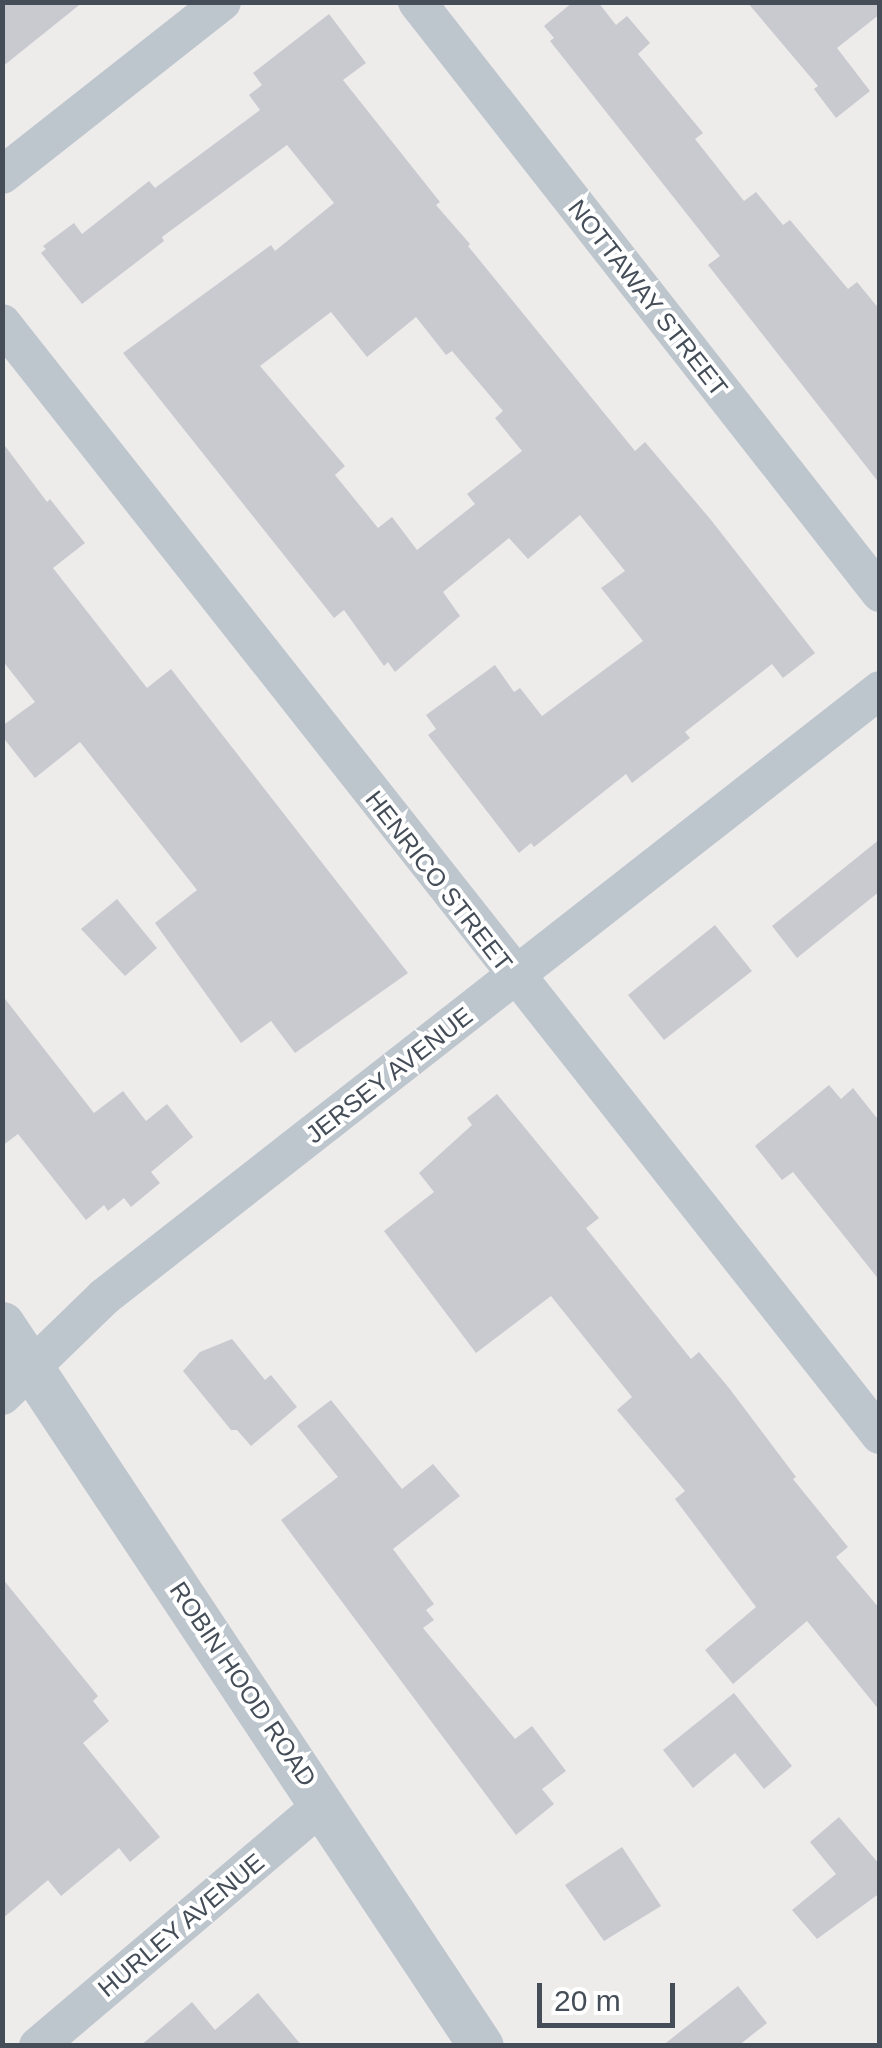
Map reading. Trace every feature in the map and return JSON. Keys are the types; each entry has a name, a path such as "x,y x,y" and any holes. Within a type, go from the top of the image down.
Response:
{"street":[{"path":"2,174 222,2"},
{"name":"NOTTAWAY STREET","path":"417,2 880,593"},
{"name":"HENRICO STREET","path":"2,323 880,1436"},
{"name":"JERSEY AVENUE","path":"18,1383 104,1298 880,690"},
{"name":"ROBIN HOOD ROAD","path":"2,1324 18,1383 323,1804 481,2046"},
{"name":"HURLEY AVENUE","path":"38,2046 323,1804"}],"building":[{"path":"2,2 83,2 2,67"},
{"path":"573,2 598,2 616,25 627,16 650,43 638,54 703,133 695,139 744,201 756,192 783,225 790,220 848,289 857,282 880,310 880,484 708,265 720,256 550,41 554,38 544,26"},
{"path":"747,2 880,2 880,14 837,48 870,91 836,118 814,89 818,86"},
{"path":"329,14 366,63 343,80 440,202 436,205 635,451 645,442 815,653 783,678 772,664 685,732 690,738 632,783 626,774 534,847 531,843 519,853 428,735 436,729 426,715 495,665 514,692 520,688 542,716 643,641 601,588 625,571 580,515 528,559 509,538 443,592 460,616 395,672 388,662 384,666 344,610 334,618 123,353 271,245 275,251 334,203 287,145 162,237 164,241 82,304 41,253 46,249 43,246 74,223 82,234 149,181 155,188 260,110 249,95 262,85 253,73","holes":["331,312 367,357 416,317 446,355 452,351 503,411 495,418 522,451 467,494 475,504 417,550 392,517 378,528 335,475 345,466 260,366"]},
{"path":"2,442 47,502 50,499 85,543 53,568 147,688 171,669 408,973 295,1053 271,1021 241,1043 155,923 197,890 80,742 35,778 2,736 2,726 35,702 2,660"},
{"path":"880,839 880,891 797,958 772,926"},
{"path":"117,899 157,948 125,976 81,929"},
{"path":"715,925 752,971 664,1040 628,995"},
{"path":"2,995 94,1113 123,1091 146,1121 167,1104 193,1137 151,1172 160,1183 131,1207 124,1198 108,1211 104,1205 86,1220 18,1134 2,1146"},
{"path":"829,1085 841,1099 853,1088 880,1122 880,1281 793,1172 782,1180 755,1146"},
{"path":"497,1094 599,1218 586,1228 691,1359 699,1352 729,1388 796,1477 793,1479 848,1547 836,1557 880,1609 880,1711 807,1621 733,1684 705,1650 756,1607 675,1499 685,1491 617,1410 632,1397 551,1296 476,1353 384,1231 434,1192 419,1173 472,1125 467,1118"},
{"path":"232,1339 265,1380 271,1375 297,1407 251,1446 237,1430 231,1430 183,1371 200,1352"},
{"path":"331,1400 402,1489 433,1464 460,1496 393,1549 434,1604 426,1610 434,1620 423,1628 515,1739 532,1726 566,1771 542,1789 554,1804 516,1835 281,1520 338,1477 297,1426"},
{"path":"2,1578 98,1696 93,1701 109,1721 83,1743 160,1837 130,1862 119,1848 61,1896 48,1880 2,1919"},
{"path":"734,1693 792,1766 764,1789 735,1753 693,1788 663,1750"},
{"path":"839,1817 880,1865 880,1893 817,1939 792,1910 836,1874 810,1842"},
{"path":"622,1847 661,1906 604,1941 565,1885"},
{"path":"738,1986 767,2023 738,2046 662,2046"},
{"path":"258,1993 302,2046 140,2046 192,2002 215,2030"}]}
